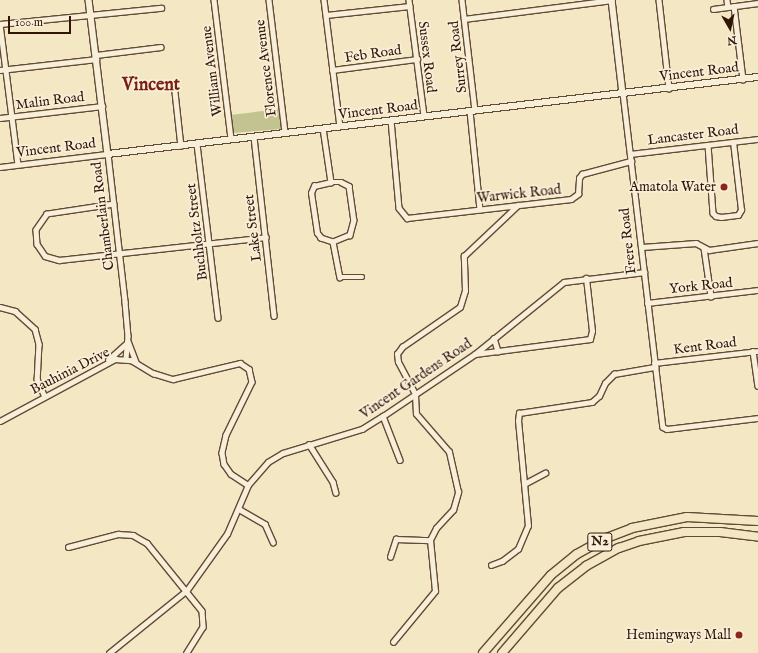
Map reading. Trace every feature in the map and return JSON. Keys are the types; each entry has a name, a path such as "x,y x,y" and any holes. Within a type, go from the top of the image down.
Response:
{"highway":[{"name":"N2","path":"483,653 551,575 577,554 604,539 632,528 687,517 758,521"},
{"name":"N2","path":"502,653 546,601 586,566 639,541 684,532 720,532 758,537"},
{"path":"684,532 758,542"}],"street":[{"name":"Chamberlain Road","path":"89,0 114,204 127,341 126,358"},
{"name":"William Avenue","path":"214,0 232,139"},
{"name":"Florence Avenue","path":"269,0 285,133"},
{"path":"324,0 340,126"},
{"name":"Sussex Road","path":"409,0 424,116"},
{"name":"Surrey Road","path":"462,0 473,111 480,209"},
{"path":"464,19 612,0"},
{"name":"Frere Road","path":"612,0 642,248 647,303 663,426 667,429 758,418"},
{"path":"659,0 669,88"},
{"path":"727,0 728,7"},
{"path":"713,9 758,3"},
{"path":"326,15 410,6"},
{"path":"734,6 743,79"},
{"path":"18,164 2,69 0,24 161,8"},
{"path":"2,69 161,47"},
{"name":"Feb Road","path":"332,70 417,59"},
{"name":"Vincent Road","path":"0,166 181,146 758,77"},
{"path":"174,92 181,146"},
{"name":"Malin Road","path":"0,118 102,106"},
{"name":"Warwick Road","path":"391,120 399,208 404,216 413,218 574,198 578,194 579,178 582,174 631,162"},
{"path":"323,128 331,182"},
{"name":"Lake Street","path":"254,137 274,316"},
{"name":"Lancaster Road","path":"630,154 758,139"},
{"path":"708,145 713,213 717,217 728,216 738,214 741,210 733,142"},
{"name":"Buchholtz Street","path":"197,144 218,318"},
{"path":"331,182 341,182 349,186 354,220 350,235 333,242 321,238 317,233 311,193 314,186 331,182"},
{"path":"114,204 47,214 39,222 36,238 40,250 52,259 119,254 266,237"},
{"path":"393,642 435,591 430,540 456,504 458,484 449,452 416,414 415,394 398,362 399,350 460,307 465,291 464,256 518,205"},
{"path":"499,207 503,213 502,220"},
{"path":"333,242 340,277 362,277"},
{"path":"642,248 696,243 710,250 758,243"},
{"path":"704,248 710,296"},
{"name":"Vincent Gardens Road","path":"109,653 187,590 227,534 248,485 262,467 273,458 309,444 354,432 383,416 475,354 558,285 586,278 644,272"},
{"path":"475,354 590,339 592,331 586,278"},
{"name":"York Road","path":"647,303 758,290"},
{"path":"0,306 15,311 34,329 38,344 37,379 44,396"},
{"path":"494,338 498,351"},
{"path":"106,363 127,341 138,364"},
{"path":"756,351 758,386"},
{"name":"Kent Road","path":"524,484 518,422 521,412 592,402 600,396 605,383 614,374 655,365 756,351"},
{"name":"Bauhinia Drive","path":"0,421 117,358 126,358 159,376 173,379 236,363 249,369 252,377 251,387 226,435 222,453 224,464 231,474 248,485"},
{"path":"383,416 400,460"},
{"path":"309,444 333,482 336,493"},
{"path":"491,565 512,555 523,542 528,521 524,484 545,473"},
{"path":"239,509 265,524 273,542"},
{"path":"68,546 108,535 133,535 151,547 201,607 204,622 200,633 188,653"},
{"path":"390,558 396,539 430,540"}],"green space":[{"path":"280,109 281,129 233,133 230,115"}],"place":[{"name":"Amatola Water","path":"724,187"},
{"name":"Hemingways Mall","path":"739,635"}],"district":[{"name":"Vincent","path":"151,86"}]}
